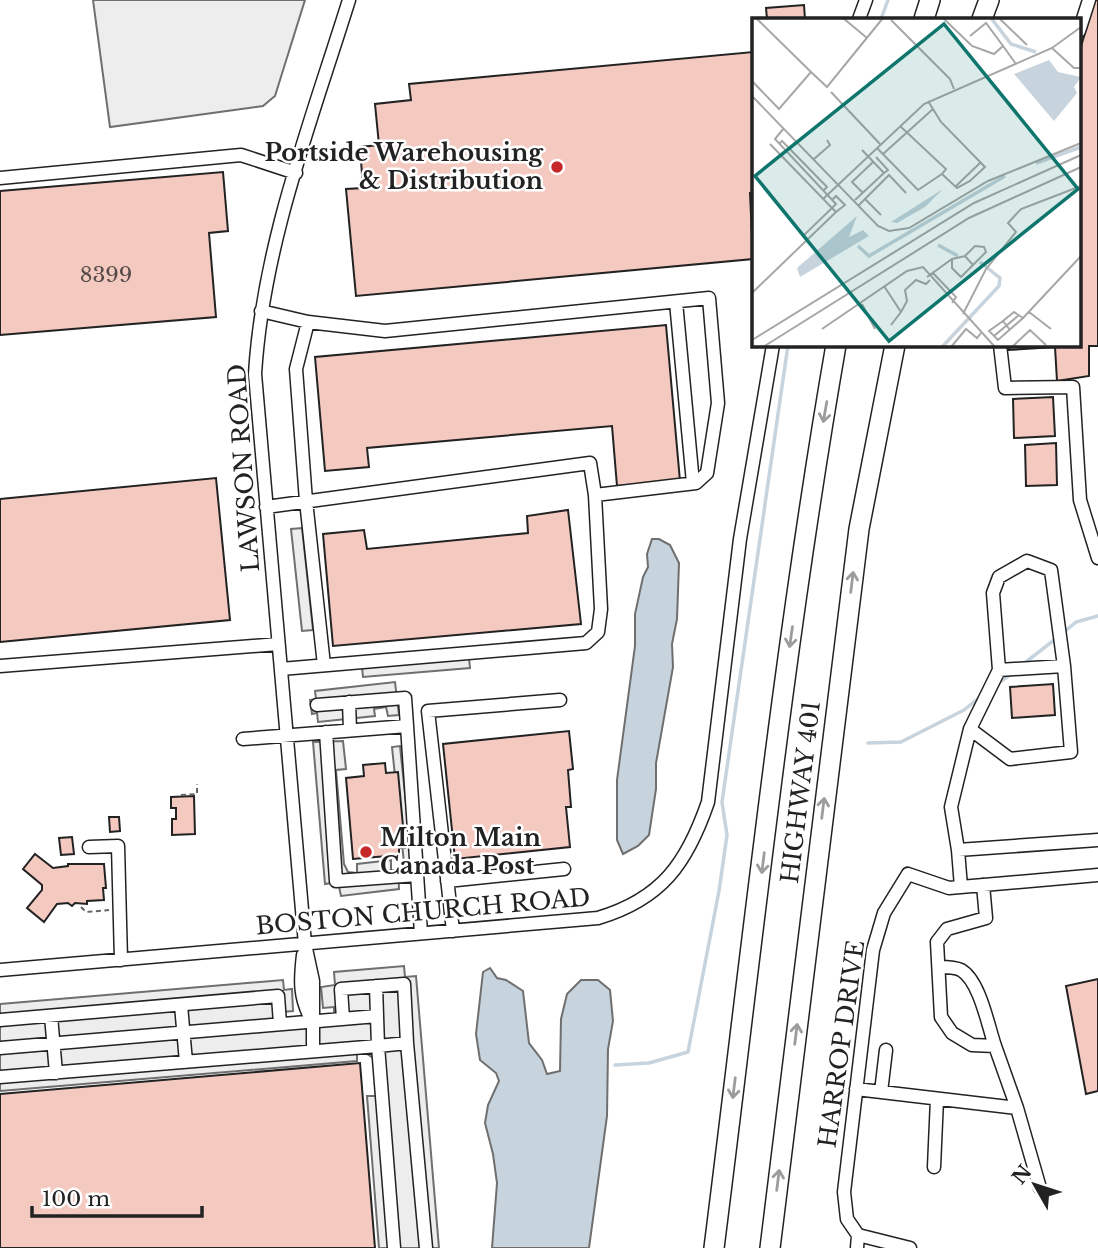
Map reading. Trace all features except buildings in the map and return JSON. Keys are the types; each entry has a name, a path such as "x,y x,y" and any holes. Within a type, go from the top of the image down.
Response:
{"highway":[{"path":"924,18 930,0"},
{"path":"982,18 989,0"},
{"name":"HIGHWAY 401","path":"714,1248 781,705 836,346"},
{"name":"HIGHWAY 401","path":"770,1248 859,529 895,346"}],"street":[{"name":"LAWSON ROAD","path":"313,1051 312,1021 302,1004 300,980 305,944 255,374 261,311 272,254 349,0"},
{"path":"859,18 866,0"},
{"path":"1080,28 1089,0"},
{"path":"0,178 241,155 296,173"},
{"path":"261,311 308,322 385,331 709,298 718,404 707,473 693,483 595,495"},
{"path":"676,302 693,483"},
{"path":"308,322 296,369 306,502 324,665"},
{"name":"BOSTON CHURCH ROAD","path":"0,970 598,918 619,912 653,892 669,877 685,855 697,833 708,802 740,539 773,346"},
{"path":"1000,346 1005,388 1073,387 1080,500 1098,558"},
{"path":"267,507 590,463 595,495 601,609 598,632 586,643 281,669"},
{"path":"961,887 951,807 970,729 999,670 993,593 999,577 1027,561 1051,570 1064,666 1071,752 1010,759 970,729"},
{"path":"0,666 278,644"},
{"path":"999,670 1064,666"},
{"path":"317,705 405,698 421,933"},
{"path":"453,931 428,711 560,700"},
{"path":"349,702 351,730"},
{"path":"243,739 407,726"},
{"path":"326,732 336,881 417,875"},
{"path":"958,850 1098,840"},
{"path":"89,846 118,846 121,960"},
{"path":"447,881 564,869"},
{"name":"HARROP DRIVE","path":"858,1242 847,1219 844,1192 873,950 884,913 908,874 949,888 1098,875"},
{"path":"983,885 986,918 947,929 937,942 941,1017 945,1026 972,1045 995,1046"},
{"path":"939,967 954,968 969,977 977,992 1017,1108 1040,1188"},
{"path":"343,1019 341,989 404,984 426,1248"},
{"path":"376,986 378,1046 394,1248"},
{"path":"0,1020 278,996 281,1024"},
{"path":"181,1004 186,1062"},
{"path":"51,1016 56,1073"},
{"path":"0,1048 377,1016"},
{"path":"0,1077 407,1043"},
{"path":"881,1092 886,1050"},
{"path":"856,1089 1017,1108"},
{"path":"934,1167 937,1099"},
{"path":"858,1242 911,1248"}],"path":[{"path":"181,795 197,794 197,784"},
{"path":"81,907 86,912 120,910"}],"shaded area":[{"path":"93,0 305,0 275,96 263,106 110,127"},
{"path":"302,528 313,630 302,631 291,529"},
{"path":"652,539 659,539 670,545 679,563 677,619 672,644 673,667 656,763 656,789 649,835 638,846 623,854 617,840 617,780 635,646 635,614 643,577 648,567 647,554"},
{"path":"469,658 470,668 363,677 362,667"},
{"path":"395,682 399,715 388,716 386,707 374,709 375,716 318,722 317,713 312,714 310,700 316,699 315,691"},
{"path":"343,741 346,769 336,770 344,864 348,872 357,873 357,864 391,860 391,871 398,870 399,889 341,896 338,882 325,884 313,742"},
{"path":"400,746 412,862 404,863 392,747"},
{"path":"404,966 405,977 416,976 439,1248 379,1248 367,1096 376,1096 373,1058 367,1054 357,1052 357,1061 0,1091 0,1004 283,980 284,990 292,989 293,1011 282,1012 283,1020 334,1015 334,1007 323,1008 321,987 335,985 334,972"},
{"path":"490,968 497,978 506,980 523,991 529,1043 542,1060 547,1074 560,1071 561,1019 567,994 581,980 598,980 610,990 613,1021 608,1049 607,1116 589,1248 492,1248 497,1183 485,1123 488,1105 499,1081 496,1073 480,1060 476,1034 483,972"}],"waterway":[{"path":"881,18 888,0"},
{"path":"615,1065 649,1063 688,1052 727,835 722,802 788,346"},
{"path":"1064,632 1076,622 1098,616"},
{"path":"1022,665 1058,637"},
{"path":"997,684 1011,674"},
{"path":"868,743 901,742 964,710 980,697"}],"place":[{"name":"Portside Warehousing & Distribution","path":"557,167"},
{"name":"Milton Main Canada Post","path":"366,852"}]}
